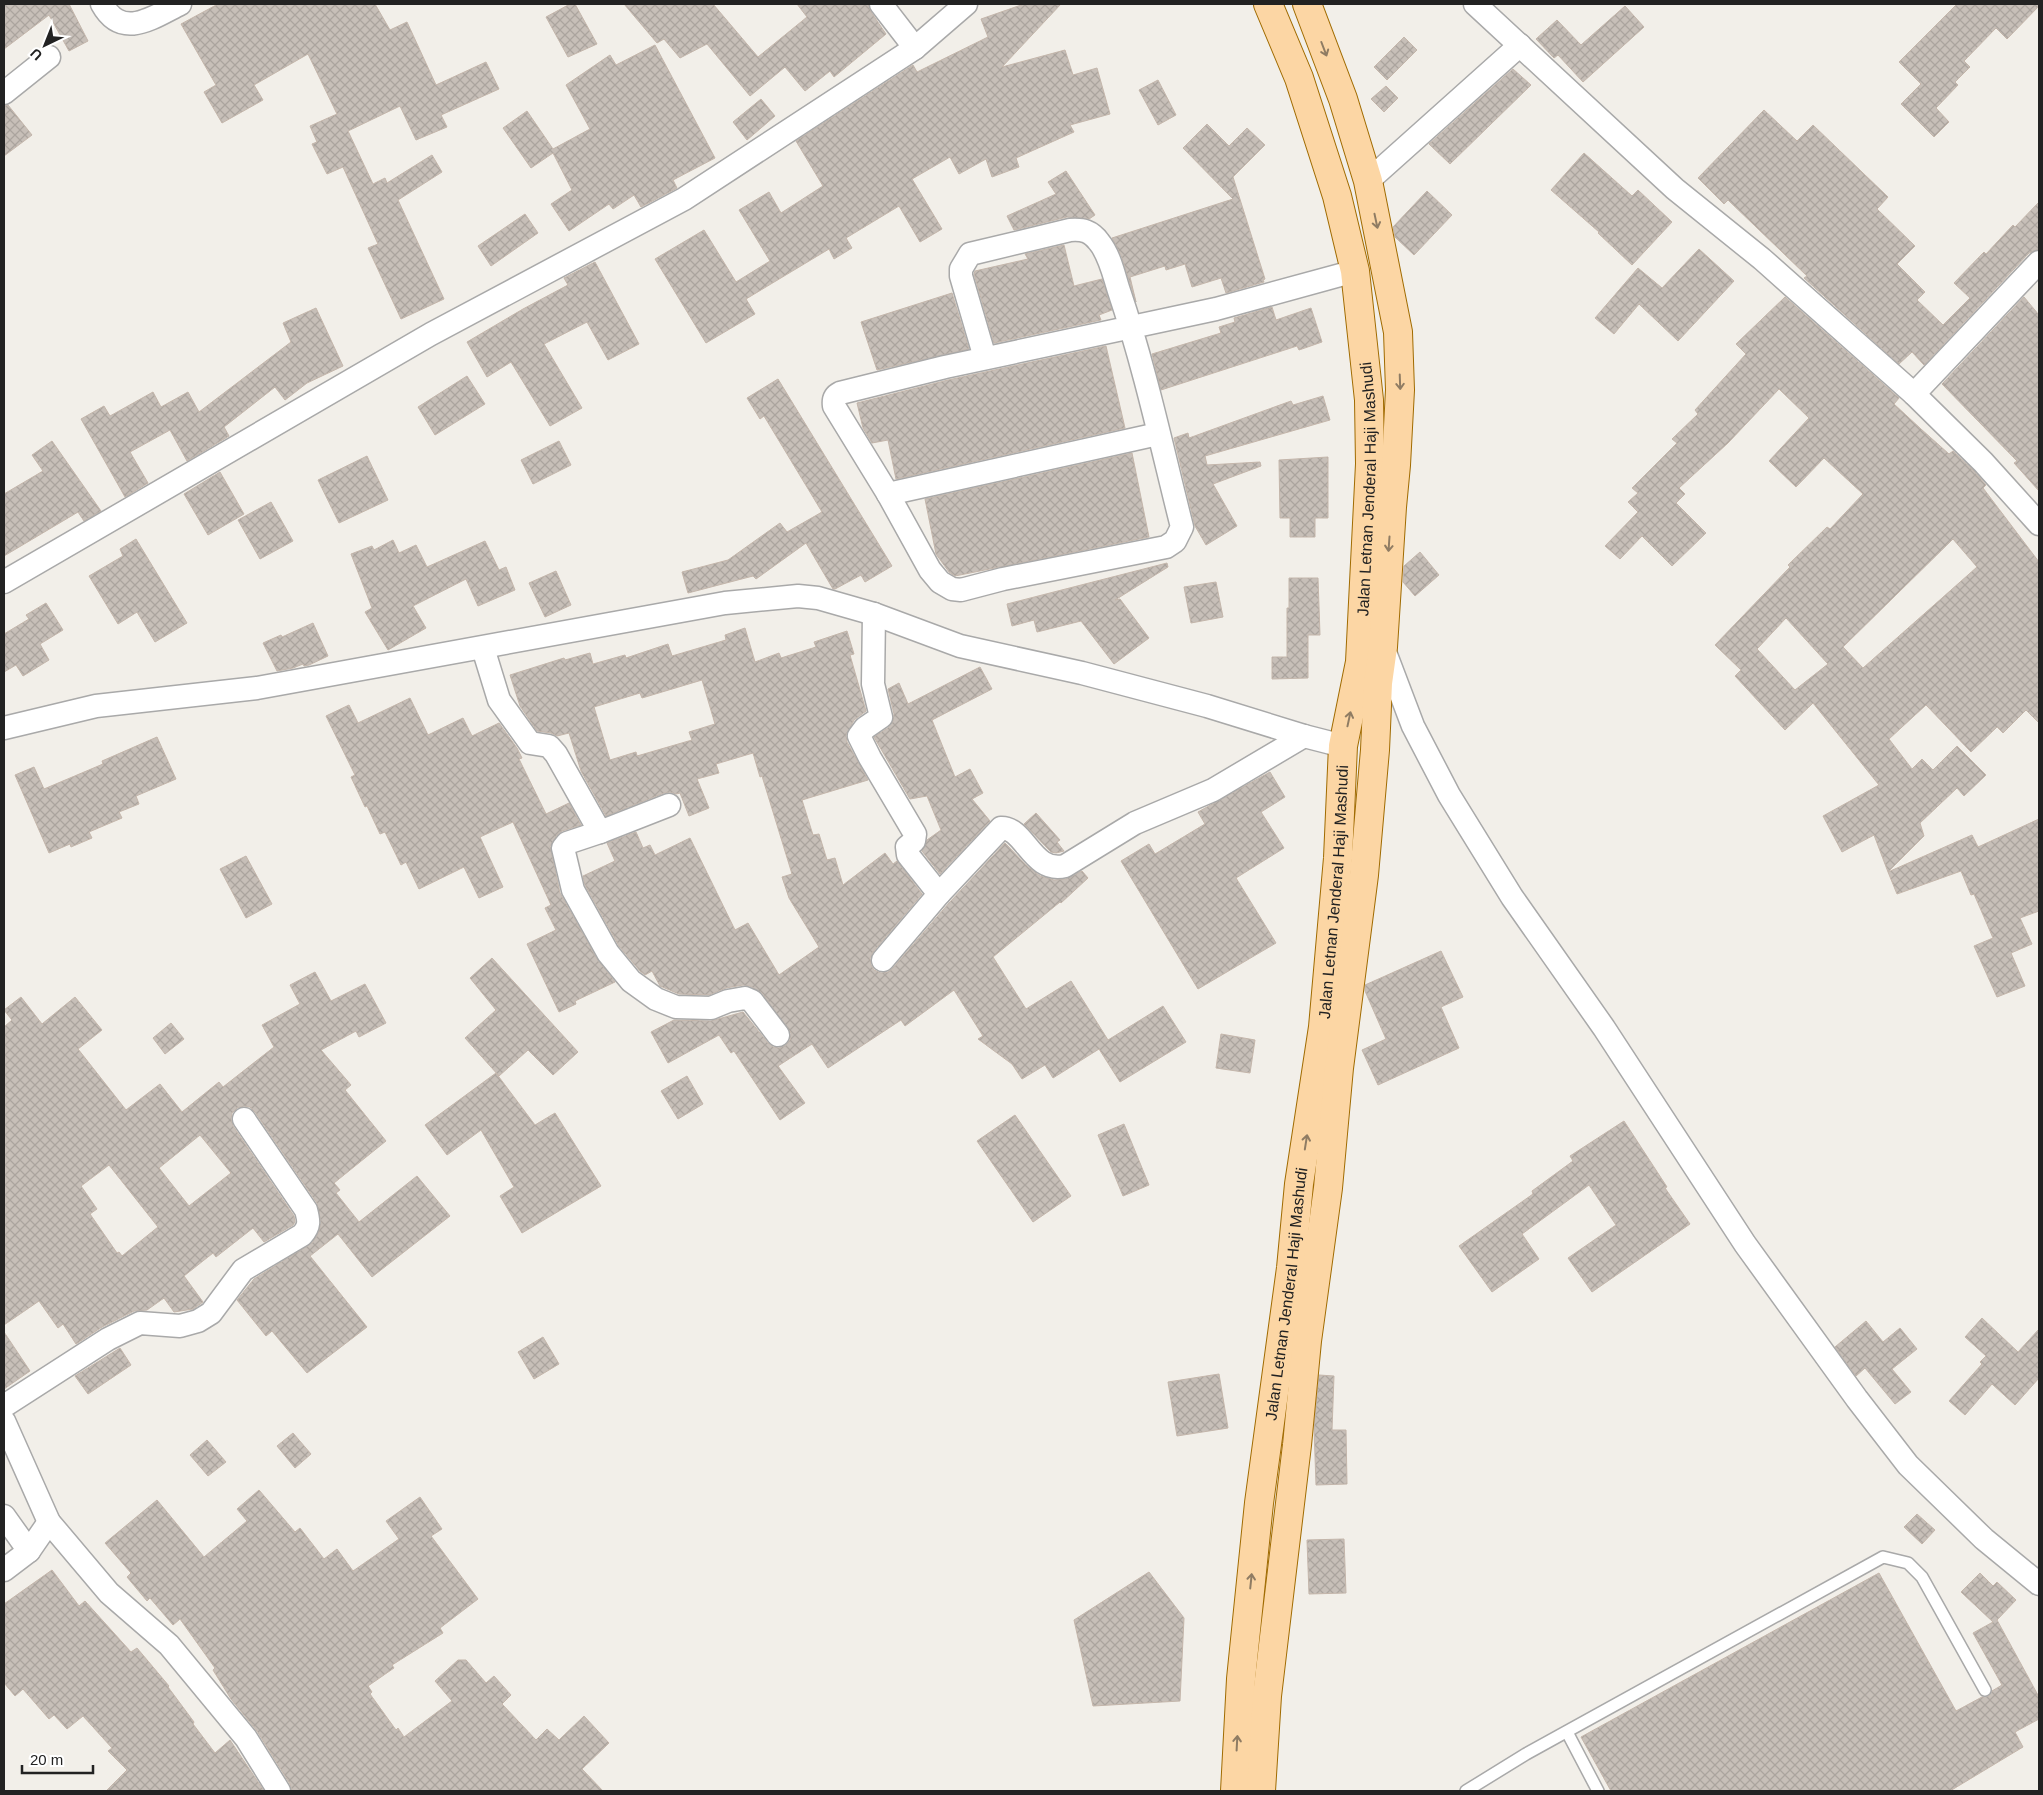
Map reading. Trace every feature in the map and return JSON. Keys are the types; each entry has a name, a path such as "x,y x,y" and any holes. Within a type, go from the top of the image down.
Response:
{"main road":[{"name":"Jalan Letnan Jenderal Haji Mashudi","path":"1235,1791 1241,1679 1267,1439 1292,1268 1299,1184 1323,1027 1338,858 1343,746 1360,662 1370,464 1369,400 1355,271 1337,196 1299,78 1268,4"},
{"name":"Jalan Letnan Jenderal Haji Mashudi","path":"1261,1791 1267,1696 1297,1445 1307,1341 1328,1188 1339,1068 1364,875 1375,750 1378,683 1383,647 1400,381 1398,332 1368,181 1343,99 1307,4"},
{"path":"1267,1439 1297,1445"}],"street":[{"path":"102,4 113,20 122,24 146,21 180,4"},
{"path":"881,4 915,48"},
{"path":"4,582 431,334 684,199 915,48 966,4"},
{"path":"1475,4 1675,189 1762,259 1914,394 1983,462 2039,524"},
{"path":"1368,181 1520,45"},
{"path":"4,93 49,57"},
{"path":"985,358 961,276 961,269 970,254 1070,230 1082,229 1092,234 1101,243 1131,326 1182,527 1175,541 1166,547 1003,579 961,590 952,589 940,582 930,570 888,494 834,406 833,399 836,395 849,390 985,358 1131,326 1216,308 1355,271"},
{"path":"1914,394 2039,262"},
{"path":"888,494 1158,434"},
{"path":"4,728 96,706 257,688 725,603 798,596 818,598 874,614 960,646 1082,673 1207,706 1343,746"},
{"path":"874,614 873,684 882,717 865,728 860,736 870,758 915,834 914,841 907,847 908,855 939,894"},
{"path":"1383,647 1413,726 1449,795 1512,897 1604,1028 1745,1244 1856,1398 1908,1465 1984,1539 2039,1584"},
{"path":"483,648 498,700 530,743 549,746 556,754 600,832"},
{"path":"883,960 939,894 1001,828 1010,830 1046,866 1057,868 1065,866 1135,823 1214,790 1304,736"},
{"path":"669,804 600,832 567,843 563,848 573,890 608,953 631,980 656,999 676,1007 711,1008 728,1001 745,998 752,1001 778,1035"},
{"path":"4,1406 108,1339 140,1324 180,1326 198,1321 212,1313 244,1270 302,1235 308,1228 309,1221 306,1210 244,1120"},
{"path":"4,1421 49,1522 109,1593 169,1645 246,1738 279,1791"},
{"path":"4,1516 30,1551"},
{"path":"4,1570 30,1551 49,1522"}],"lane":[{"path":"1466,1791 1526,1754 1883,1557 1908,1563 1922,1577 1985,1690"},
{"path":"1567,1732 1598,1791"}],"building":[{"path":"4,4 69,4 88,41 69,51 49,15 4,49"},
{"path":"218,4 375,4 390,30 407,22 436,85 486,62 499,89 441,115 447,127 416,140 400,106 348,131 373,184 385,178 387,183 432,155 442,172 398,200 444,299 401,319 368,248 378,244 343,167 327,174 312,144 317,142 310,126 337,114 308,54 254,85 263,100 222,123 204,92 216,85 181,24"},
{"path":"570,4 575,4 597,44 568,57 546,17"},
{"path":"624,4 713,4 758,57 807,17 797,4 868,4 871,12 886,34 834,77 830,71 805,91 785,67 750,96 707,44 680,58 664,39 657,43"},
{"path":"1024,4 1061,4 1002,67 1065,50 1073,75 1097,68 1110,114 1070,125 1074,132 1016,158 1019,167 992,177 986,159 959,174 950,157 912,179 942,229 920,242 899,206 846,238 852,248 834,259 829,249 746,299 755,314 706,343 655,259 704,230 736,282 770,261 739,210 769,192 781,213 823,186 796,141 913,65 917,72 988,37 981,19"},
{"path":"1957,4 2039,4 2039,6 2007,39 1996,28 1964,61 1970,67 1955,82 1958,85 1936,108 1949,122 1934,137 1901,104 1921,84 1899,62"},
{"path":"1625,6 1644,27 1583,82 1558,55 1554,58 1536,39 1557,20 1581,45"},
{"path":"1404,37 1417,50 1387,80 1374,67"},
{"path":"655,45 715,158 673,180 677,188 641,207 634,195 613,209 609,204 569,231 551,204 572,190 553,153 531,168 503,128 527,111 553,149 590,129 566,85 610,55 616,65"},
{"path":"1513,69 1531,85 1450,164 1429,144"},
{"path":"1158,80 1176,115 1158,125 1139,90"},
{"path":"1386,86 1398,98 1384,112 1371,99"},
{"path":"761,99 775,116 747,140 733,122"},
{"path":"8,105 32,135 4,156 4,106"},
{"path":"1764,110 1797,141 1813,125 1888,197 1877,209 1915,246 1897,264 1925,292 1917,300 1943,325 1970,298 1954,283 1984,252 1986,254 2013,225 2015,227 2039,202 2039,249 2029,253 1924,365 1912,352 1899,364 1804,278 1807,276 1728,200 1724,204 1698,178"},
{"path":"1207,124 1229,146 1247,128 1265,145 1233,177 1265,279 1263,280 1264,282 1226,293 1221,278 1192,287 1185,264 1166,270 1165,266 1130,277 1136,302 1121,255 1112,238 1233,199 1183,148"},
{"path":"1584,153 1632,196 1638,190 1672,222 1632,265 1599,232 1551,190"},
{"path":"1066,171 1095,215 1089,219 1067,217 1014,230 1007,216 1056,194 1048,182"},
{"path":"1427,191 1452,215 1414,255 1395,237 1393,227"},
{"path":"525,214 538,233 491,266 478,246"},
{"path":"1064,245 1074,286 1102,279 1112,310 1099,315 1101,320 994,343 974,274 975,271 1028,259 1025,254"},
{"path":"1699,249 1734,281 1678,341 1639,304 1614,334 1595,318 1638,268 1662,288"},
{"path":"595,262 639,344 608,360 587,322 544,344 582,408 550,426 511,362 487,377 467,342 568,285 564,278"},
{"path":"952,293 969,349 877,370 861,322"},
{"path":"1785,297 1899,398 1894,404 1921,429 1949,454 1953,451 1974,471 1986,485 1983,488 2039,562 2039,723 2026,710 2003,733 1997,727 1971,752 1926,705 1889,739 1912,769 1922,759 1933,770 1957,746 1986,775 1964,796 1957,788 1920,823 1924,836 1888,872 1874,835 1842,852 1823,816 1879,785 1813,703 1785,730 1735,676 1741,670 1715,645 1790,567 1788,565 1827,527 1830,529 1863,494 1824,458 1796,487 1769,461 1809,418 1779,389 1728,443 1679,488 1685,494 1676,503 1706,533 1672,566 1642,536 1620,559 1605,546 1638,512 1628,502 1638,493 1632,488 1677,443 1672,439 1698,414 1695,410 1746,354 1736,344","holes":["1953,539 1977,567 1863,668 1843,647","1786,618 1828,664 1795,690 1757,649"]},
{"path":"2024,297 2039,315 2039,491 2014,463 2017,461 1942,384"},
{"path":"1272,307 1276,320 1311,308 1322,342 1299,350 1297,346 1161,390 1152,354 1221,333 1219,327 1235,322 1234,318"},
{"path":"316,308 343,366 307,383 285,400 275,387 224,427 229,436 187,461 170,430 130,452 148,483 125,497 81,419 104,406 110,416 153,392 161,407 188,392 199,412 291,342 283,323"},
{"path":"1106,346 1125,428 896,479 888,440 872,443 863,428 857,403 948,380"},
{"path":"467,376 485,404 435,435 418,407"},
{"path":"778,379 892,566 865,582 861,575 833,589 806,543 756,579 753,576 688,593 682,572 728,560 780,523 787,532 822,512 764,416 760,419 747,398"},
{"path":"1323,396 1330,420 1205,456 1207,465 1260,462 1261,466 1213,484 1237,526 1206,545 1195,526 1174,438 1188,433 1189,438 1291,401 1293,405"},
{"path":"52,441 101,511 84,521 78,512 4,556 4,494 43,471 32,455"},
{"path":"559,441 571,465 533,484 521,460"},
{"path":"1132,453 1149,537 955,576 949,572 936,554 925,499"},
{"path":"367,456 388,500 339,523 318,480"},
{"path":"1328,457 1328,518 1315,518 1315,537 1290,537 1290,518 1280,518 1279,460"},
{"path":"220,472 244,514 208,535 184,494"},
{"path":"271,502 293,541 260,559 238,520"},
{"path":"136,539 187,623 155,642 137,612 118,624 89,576 123,556 120,549"},
{"path":"393,540 399,553 416,545 427,567 485,541 499,570 506,567 515,590 478,606 466,579 413,606 426,628 388,650 365,612 372,608 351,554 372,546 374,550"},
{"path":"1420,552 1439,575 1415,596 1403,582 1404,566"},
{"path":"1167,563 1168,567 1115,600 1120,599 1149,638 1114,664 1081,621 1037,632 1034,620 1012,626 1007,604"},
{"path":"556,571 571,605 545,617 529,583"},
{"path":"1289,578 1318,578 1320,635 1308,635 1308,678 1272,679 1272,657 1287,657"},
{"path":"1216,582 1223,617 1191,623 1184,587"},
{"path":"46,603 63,630 40,644 49,660 23,676 16,665 4,672 4,634 29,619 26,615"},
{"path":"313,623 328,656 309,665 304,666 303,664 277,671 263,643"},
{"path":"745,628 755,662 779,653 781,658 816,647 814,642 847,631 854,654 850,655 866,711 854,720 846,735 847,742 868,780 802,800 813,835 819,834 827,860 835,858 843,885 885,853 893,864 897,861 922,894 873,952 870,958 874,970 881,973 888,972 893,968 949,903 1005,843 1027,866 1040,876 1054,880 1066,879 1082,871 1088,878 1061,903 993,957 1026,1009 1071,981 1108,1040 1163,1006 1186,1042 1120,1082 1099,1049 1053,1078 1045,1065 1022,1079 1012,1064 978,1039 983,1036 954,990 905,1026 901,1020 828,1068 812,1044 778,1066 805,1103 780,1120 734,1051 731,1053 719,1035 668,1063 651,1032 674,1020 711,1021 743,1012 768,1043 773,1047 779,1048 786,1045 790,1040 791,1033 762,993 750,986 743,985 726,988 709,995 679,994 660,986 652,971 645,975 619,946 585,885 583,876 615,861 607,843 636,832 643,848 650,845 655,855 690,838 735,930 748,923 779,975 819,947 789,898 782,877 792,874 762,776 760,777 753,753 716,764 719,773 697,779 709,808 689,816 680,793 670,792 606,816 581,771 569,733 557,736 537,731 520,706 510,675 564,658 565,660 590,653 593,664 625,655 626,658 668,644 672,656 726,640 725,635","holes":["702,680 715,724 689,732 692,740 637,756 636,752 610,760 594,707 640,693 642,698"]},
{"path":"980,667 992,689 932,720 955,777 970,769 983,793 972,799 990,821 940,874 922,851 927,840 941,830 927,796 910,799 874,737 888,728 893,721 894,714 888,689 899,683 908,704"},
{"path":"410,698 428,735 463,718 472,736 499,723 517,748 522,758 519,759 546,814 569,803 581,825 562,831 550,846 560,893 597,959 615,982 575,1001 576,1004 559,1012 527,944 556,930 545,908 551,905 513,822 480,837 503,887 479,898 464,867 419,889 406,862 401,865 385,832 380,834 367,806 365,807 351,777 355,775 326,716 349,705 358,723"},
{"path":"157,737 176,779 136,796 139,804 119,812 122,818 89,832 92,838 71,847 70,844 49,853 15,775 34,767 44,789 103,764 102,761"},
{"path":"1270,772 1285,797 1261,812 1284,848 1236,878 1276,943 1198,989 1121,861 1149,844 1155,854 1205,824 1198,812"},
{"path":"1036,813 1060,840 1057,842 1064,851 1051,852 1024,824"},
{"path":"2039,819 2039,911 2020,918 2032,944 2011,953 2025,986 1997,997 1974,946 1993,938 1974,894 1971,895 1961,871 1897,894 1888,872 1972,835 1978,847"},
{"path":"246,856 272,904 246,918 220,869"},
{"path":"1441,951 1463,997 1441,1007 1459,1048 1378,1085 1362,1050 1386,1039 1365,991 1365,985"},
{"path":"492,958 578,1052 553,1075 528,1050 499,1076 465,1038 496,1010 470,978"},
{"path":"315,972 331,1001 365,984 386,1023 359,1037 356,1031 321,1050 351,1085 345,1090 386,1141 334,1183 340,1190 336,1193 359,1222 417,1176 450,1216 372,1277 338,1234 310,1256 367,1327 307,1373 272,1331 266,1336 237,1300 254,1279 312,1243 318,1234 321,1223 317,1203 255,1112 250,1107 244,1106 237,1108 232,1113 233,1126 294,1216 295,1222 293,1225 264,1242 253,1228 216,1257 213,1253 184,1276 203,1302 193,1309 174,1312 164,1298 147,1310 134,1311 102,1327 76,1344 63,1324 58,1328 39,1301 4,1325 4,1027 12,1020 4,1010 21,997 42,1024 75,997 102,1030 78,1049 126,1110 160,1084 182,1112 219,1082 223,1087 274,1047 262,1025 300,1004 290,985","holes":["200,1135 231,1173 189,1206 159,1168","109,1165 158,1227 122,1256 119,1252 117,1253 90,1214 97,1209 81,1186"]},
{"path":"171,1023 184,1039 165,1054 153,1038"},
{"path":"1221,1034 1255,1040 1250,1073 1216,1068"},
{"path":"496,1073 535,1125 555,1113 601,1186 522,1233 500,1196 514,1187 481,1130 447,1155 425,1125"},
{"path":"687,1076 703,1104 678,1119 661,1091"},
{"path":"1015,1115 1071,1196 1033,1222 977,1141"},
{"path":"1624,1121 1667,1187 1665,1188 1690,1224 1592,1292 1568,1258 1616,1225 1589,1185 1522,1234 1539,1259 1492,1292 1459,1246 1533,1194 1532,1191 1573,1161 1570,1156"},
{"path":"1124,1124 1149,1185 1123,1196 1098,1135"},
{"path":"1982,1318 2018,1352 2039,1329 2039,1378 2015,1405 1992,1384 1965,1415 1949,1401 1982,1364 1980,1362 1986,1356 1965,1337"},
{"path":"1866,1321 1883,1342 1900,1328 1917,1349 1892,1369 1911,1392 1895,1404 1865,1368 1856,1376 1835,1347"},
{"path":"4,1332 30,1371 4,1389"},
{"path":"543,1337 559,1364 534,1379 518,1352"},
{"path":"120,1348 131,1365 88,1394 75,1376"},
{"path":"1219,1374 1228,1428 1177,1436 1168,1382"},
{"path":"1319,1375 1334,1376 1332,1430 1346,1430 1347,1484 1316,1485 1314,1427"},
{"path":"293,1433 311,1454 295,1468 277,1446"},
{"path":"207,1440 226,1462 208,1476 190,1455"},
{"path":"259,1490 295,1532 300,1528 324,1559 337,1549 353,1571 399,1539 386,1521 420,1497 442,1529 431,1536 478,1599 440,1628 443,1633 392,1665 394,1668 368,1686 372,1692 370,1694 396,1730 398,1728 404,1737 452,1701 435,1681 458,1660 466,1660 486,1683 494,1676 511,1695 502,1704 536,1740 547,1729 559,1740 584,1716 609,1743 582,1769 603,1791 292,1791 290,1784 257,1731 231,1699 213,1670 215,1668 180,1619 173,1625 150,1598 147,1601 127,1577 131,1573 105,1543 157,1500 204,1557 247,1521 237,1509"},
{"path":"1917,1514 1935,1530 1922,1544 1904,1527"},
{"path":"1344,1539 1346,1593 1309,1594 1307,1540"},
{"path":"52,1570 79,1606 85,1601 131,1652 137,1648 169,1686 194,1722 193,1724 215,1753 230,1740 264,1791 106,1791 127,1770 108,1751 112,1748 83,1716 67,1729 54,1715 49,1719 23,1689 15,1696 4,1683 4,1604"},
{"path":"1149,1572 1184,1618 1180,1701 1093,1706 1074,1620"},
{"path":"1879,1573 1956,1711 1982,1697 1989,1696 1992,1691 2002,1685 1973,1633 1993,1622 1961,1592 1980,1573 1993,1586 1997,1582 2016,1600 1997,1620 2039,1697 2039,1719 2015,1732 2023,1747 1950,1791 1611,1791 1581,1737"}]}
